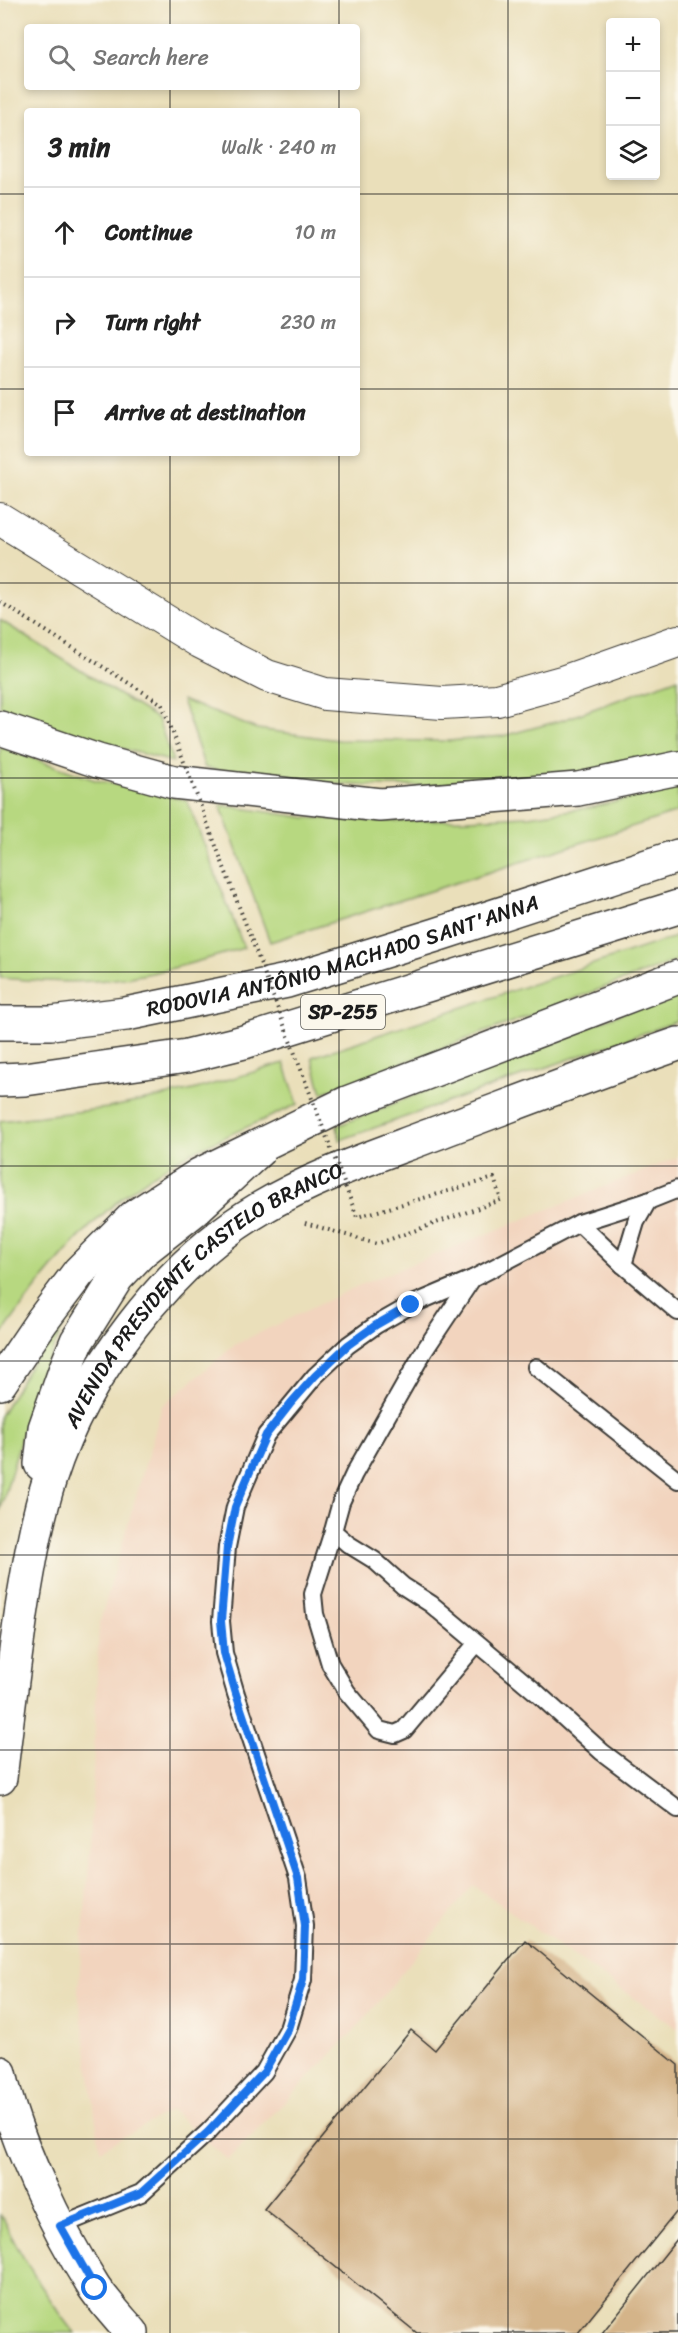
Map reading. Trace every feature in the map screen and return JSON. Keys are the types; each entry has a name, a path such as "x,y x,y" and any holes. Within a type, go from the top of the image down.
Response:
{"main road":[{"path":"0,728 98,761 174,782 380,805 578,789 678,768"},
{"name":"RODOVIA ANTÔNIO MACHADO SANT'ANNA","path":"0,1023 51,1023 126,1014 287,981 678,856"},
{"name":"SP-255","path":"0,1080 25,1079 177,1057 244,1042 678,907"},
{"path":"0,1383 79,1272 134,1217 199,1175 347,1102 678,977"},
{"name":"AVENIDA PRESIDENTE CASTELO BRANCO","path":"0,1778 14,1661 33,1540 50,1477 67,1433 103,1365 131,1327 186,1264 259,1209 310,1181 591,1074 678,1044"},
{"path":"33,1540 45,1428 77,1341 93,1312 117,1277 142,1251 194,1210 270,1140"},
{"path":"0,2073 5,2095 31,2164 60,2226 95,2288 132,2333"}],"street":[{"path":"0,519 200,642 267,676 325,694 442,703 497,700 562,682 678,641"}],"lane":[{"path":"60,2226 141,2193 208,2132 264,2072 288,2029 303,1980 305,1926 298,1878 236,1694 224,1653 221,1621 227,1547 235,1507 266,1435 315,1376 348,1345 376,1325 411,1305 472,1279 579,1223 678,1189"},
{"path":"623,1265 636,1222 648,1201"},
{"path":"579,1223 623,1265 678,1312"},
{"path":"472,1279 424,1351 354,1474 341,1502 313,1594 315,1614 330,1664 347,1692 379,1730 395,1734 404,1730 477,1643"},
{"path":"537,1367 678,1480"},
{"path":"333,1531 348,1544 374,1560 403,1586 431,1604 537,1693 602,1752 678,1809"}],"path":[{"path":"0,602 162,704 357,1217 494,1178 501,1200 377,1244 259,1209"}],"shaded area":[{"path":"678,1157 678,2029 473,1885 359,2026 228,2160 171,2110 100,2150 78,1991 90,1852 99,1625 162,1406 236,1344 362,1284"}],"green space":[{"path":"0,620 158,719 173,762 87,739 0,707"},
{"path":"678,678 678,754 585,773 442,786 347,785 252,776 205,768 182,700 257,729 338,740 449,741 503,736 563,720"},
{"path":"0,747 95,780 187,800 244,948 164,970 101,981 72,982 0,978"},
{"path":"678,787 678,812 270,942 220,805 308,818 389,821 468,819 528,816 594,807"},
{"path":"678,936 678,960 322,1093 312,1057"},
{"path":"678,991 678,1021 340,1140 337,1126"},
{"path":"284,1063 298,1104 177,1160 124,1196 78,1238 0,1337 0,1121 108,1108 193,1090"},
{"path":"70,1310 31,1402 0,1512 0,1416 37,1354"},
{"path":"0,2214 34,2276 75,2333 0,2333"}],"building":[{"path":"525,1940 678,2065 678,2210 578,2333 417,2333 264,2209 411,2030 435,2050"},
{"path":"678,2238 678,2333 602,2333"}],"route":[{"path":"95,2288 60,2226 141,2193 208,2132 264,2072 288,2029 303,1980 305,1926 298,1878 224,1653 221,1621 227,1547 235,1507 266,1435 291,1403 315,1376 348,1345 376,1325 411,1305"}]}
